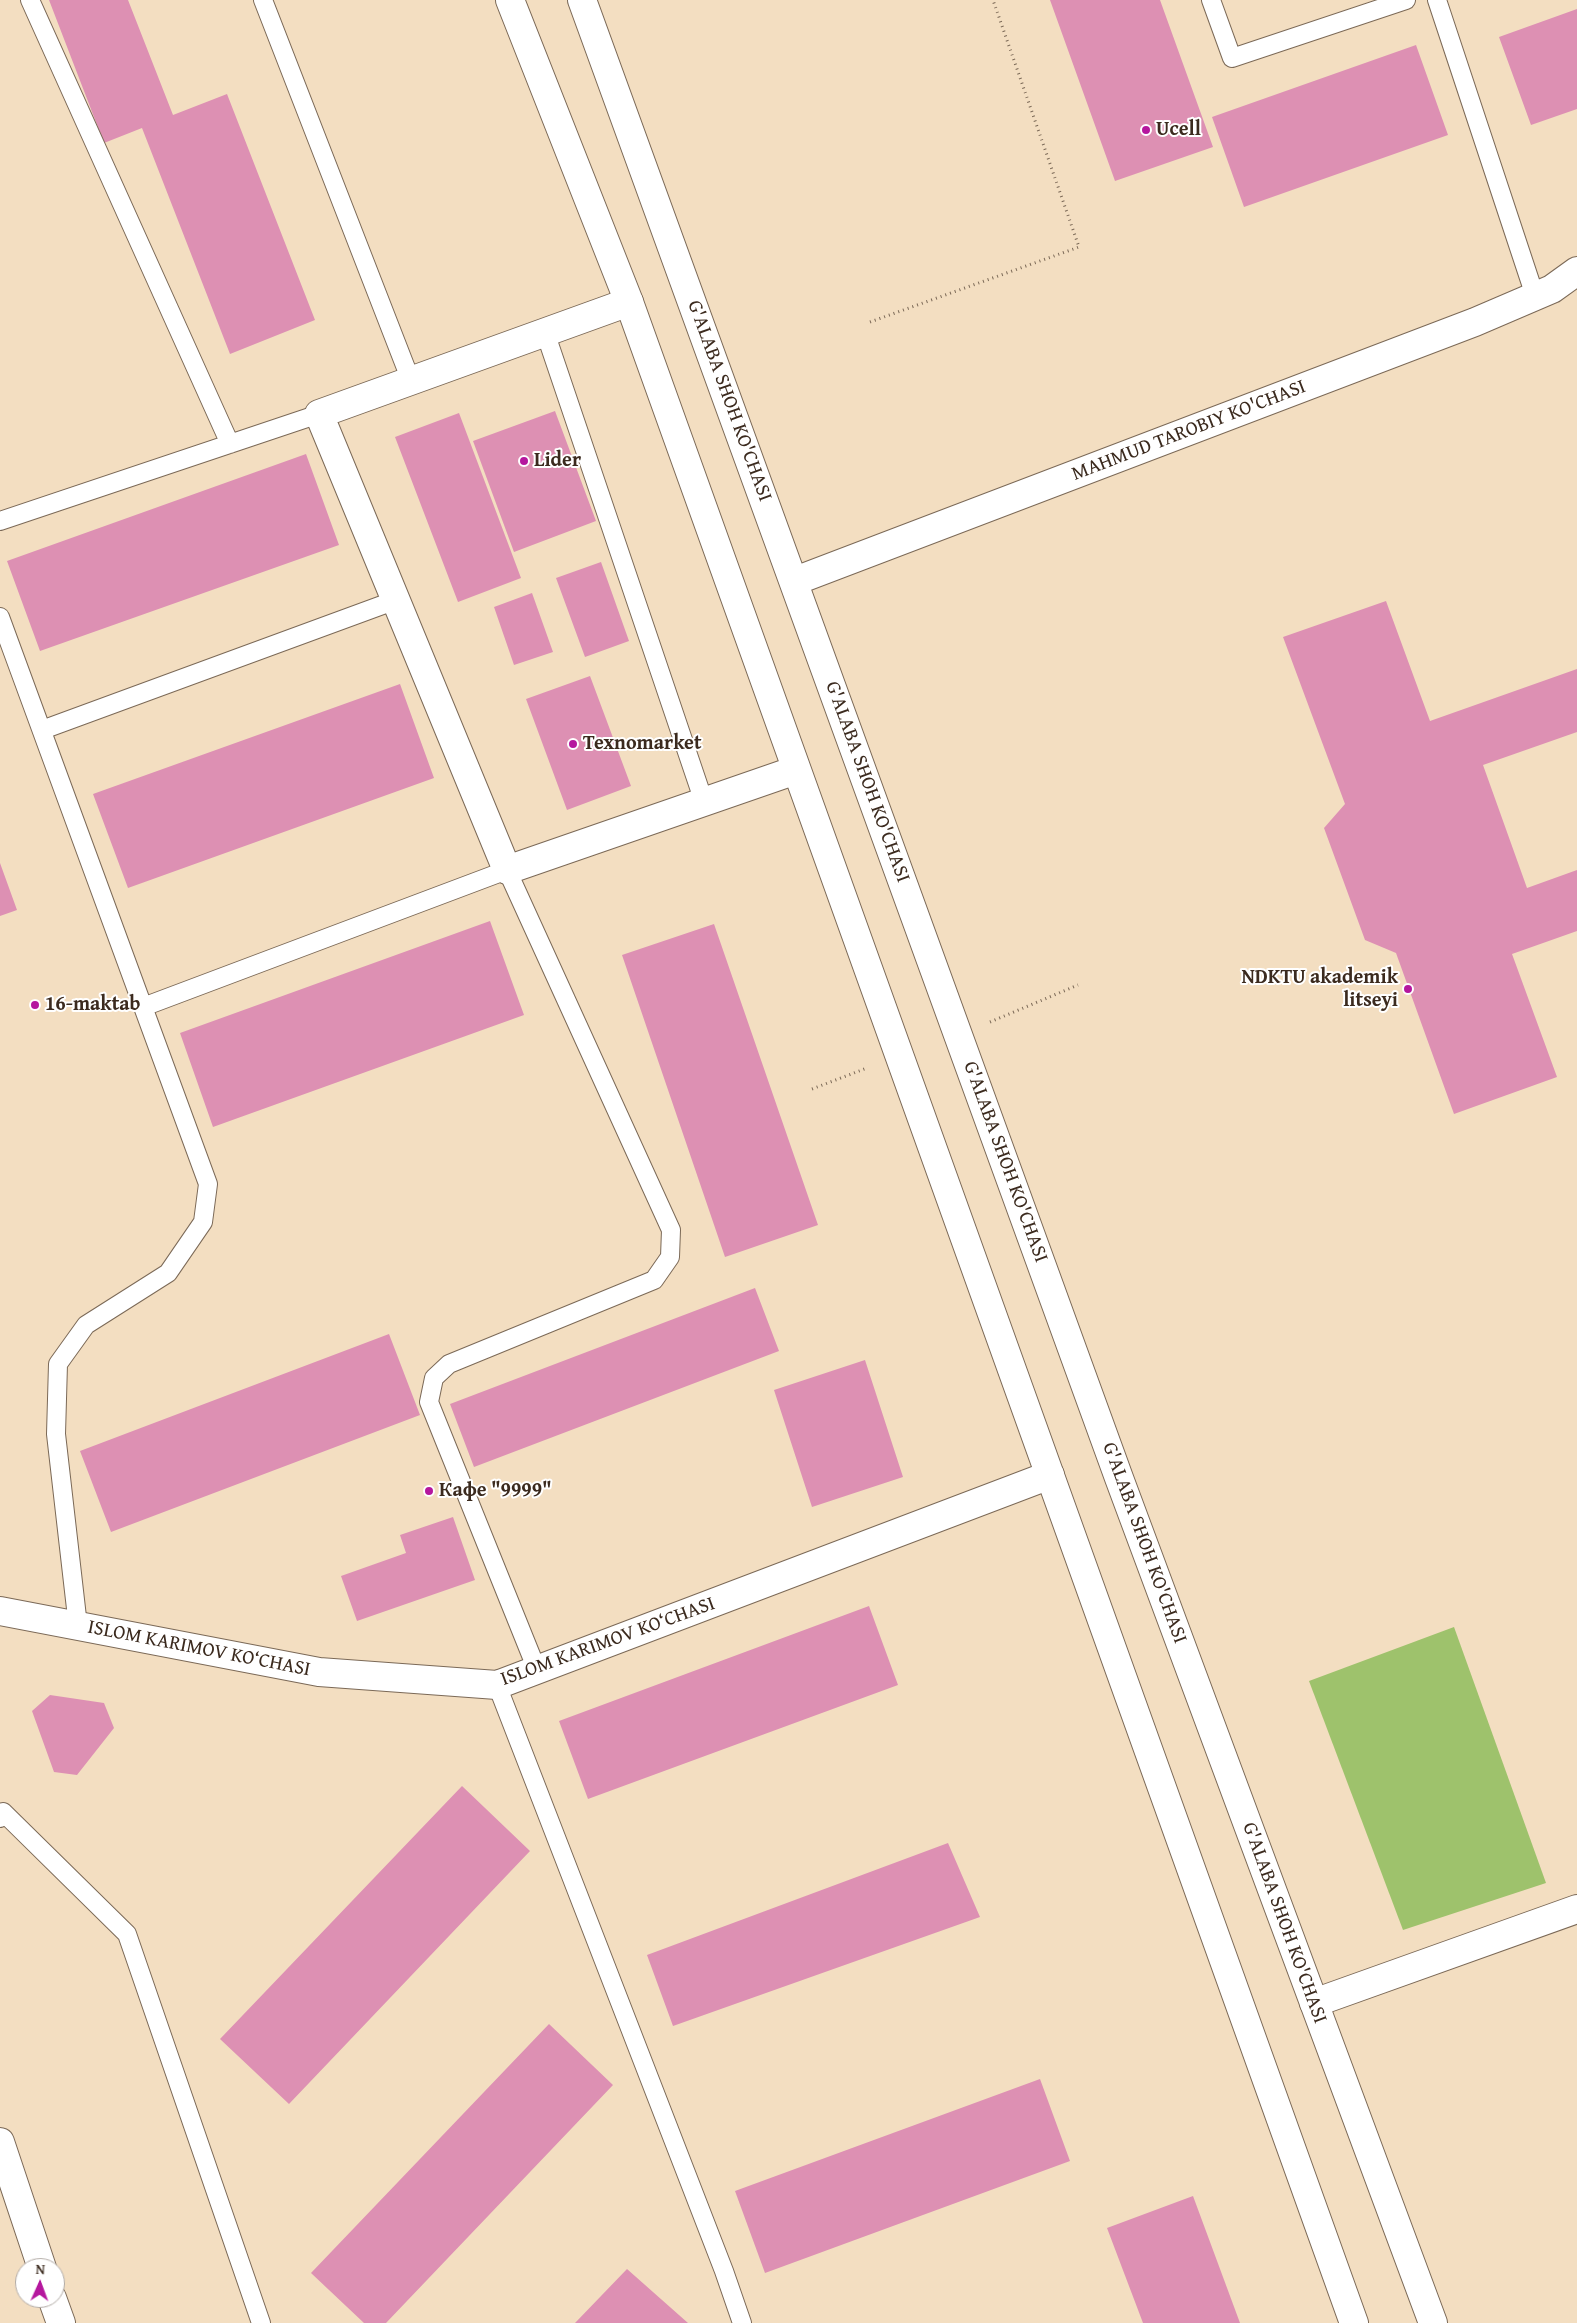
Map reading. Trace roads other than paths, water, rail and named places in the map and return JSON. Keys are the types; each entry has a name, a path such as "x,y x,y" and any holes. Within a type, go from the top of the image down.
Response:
{"main road":[{"path":"510,0 629,302 1354,2323"},
{"name":"G'ALABA SHOH KO'CHASI","path":"582,0 795,581 1119,1478 1433,2323"},
{"name":"MAHMUD TAROBIY KO'CHASI","path":"795,581 1457,330 1552,289 1577,271"},
{"path":"629,302 319,414 507,870 796,770"},
{"name":"ISLOM KARIMOV KO‘CHASI","path":"0,1611 319,1672 497,1685 1050,1474"},
{"path":"1314,2003 1577,1909"},
{"path":"0,2142 7,2189 38,2258"},
{"path":"56,2308 61,2323"}],"lane":[{"path":"30,0 230,444"},
{"path":"263,0 411,381"},
{"path":"1211,0 1232,58 1406,0"},
{"path":"1437,0 1535,296"},
{"path":"545,332 704,802"},
{"path":"0,520 319,414"},
{"path":"42,730 396,600"},
{"path":"0,616 208,1184 203,1222 168,1274 86,1325 58,1364 56,1434 78,1626"},
{"path":"143,1008 507,870 671,1230 670,1257 654,1280 449,1364 434,1378 429,1402 537,1670"},
{"path":"497,1685 742,2323"},
{"path":"0,1818 3,1812 127,1934 261,2323"}],"place":[{"name":"Ucell","path":"1146,130"},
{"name":"Lider","path":"524,461"},
{"name":"Texnomarket","path":"573,744"},
{"name":"NDKTU akademik litseyi","path":"1408,989"},
{"name":"16-maktab","path":"35,1005"},
{"name":"Кафе \"9999\"","path":"429,1491"}]}
